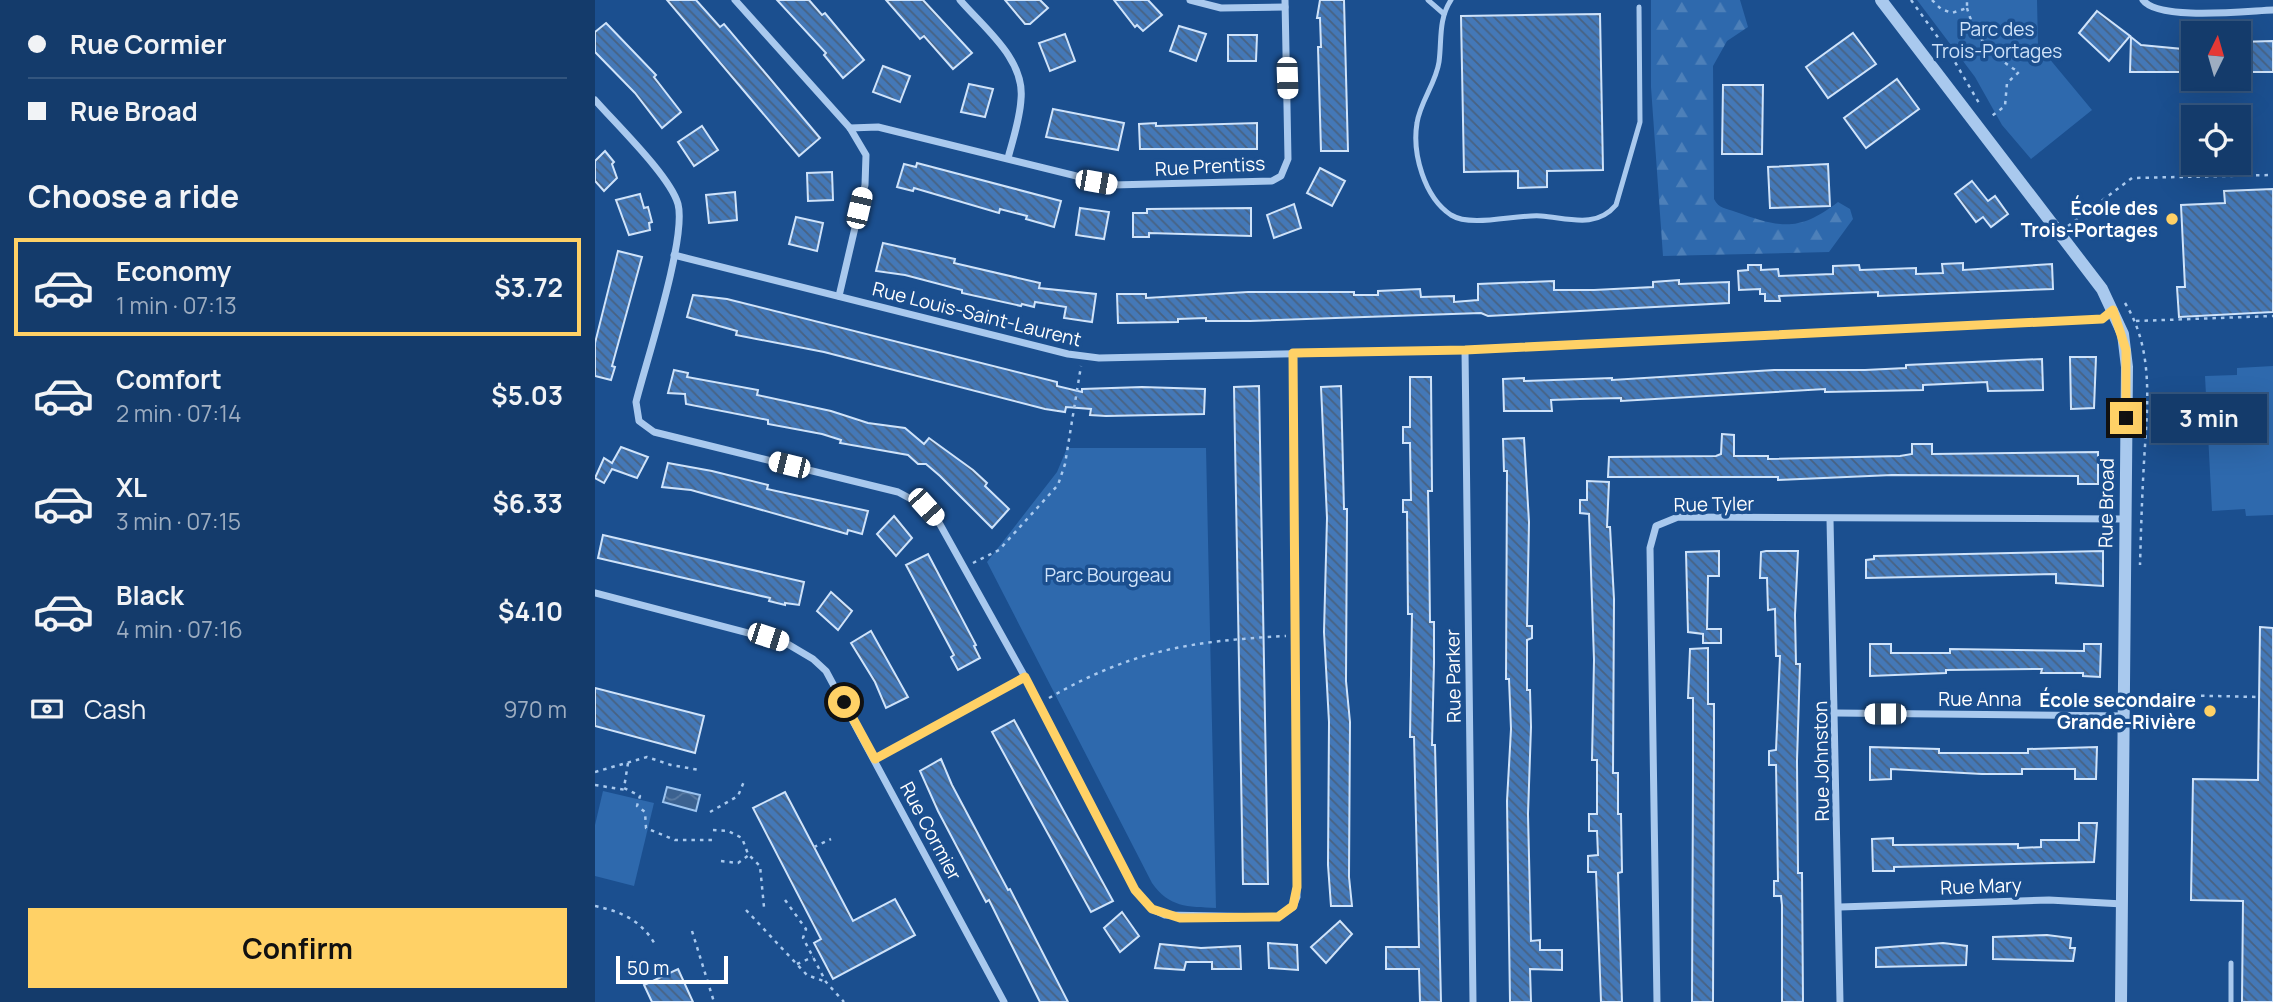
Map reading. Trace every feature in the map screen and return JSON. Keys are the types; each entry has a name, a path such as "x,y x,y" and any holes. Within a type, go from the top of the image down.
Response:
{"street":[{"path":"735,0 850,128 861,144 867,170 839,296"},
{"path":"960,0 1010,57 1017,70 1021,100 1008,158"},
{"path":"1190,0 1220,8 1285,4"},
{"name":"Rue Broad","path":"1881,0 2102,289 2123,334 2127,368 2122,1002"},
{"path":"2143,0 2147,5 2166,12 2273,10"},
{"name":"Rue Prentiss","path":"850,128 878,127 1113,185 1261,182 1280,176 1286,169 1289,149 1285,4"},
{"path":"595,100 672,191 679,214 674,255 636,402 635,411 645,427 912,498 937,519 1039,703 1135,890 1152,909 1180,918 1278,917 1293,906 1297,897 1293,353"},
{"name":"Rue Louis-Saint-Laurent","path":"674,255 1082,356 1465,350 2102,319 2113,310"},
{"name":"Rue Parker","path":"1465,350 1473,1002"},
{"name":"Rue Tyler","path":"1657,1002 1652,536 1656,526 1678,517 2125,519"},
{"name":"Rue Johnston","path":"1830,519 1840,1002"},
{"name":"Rue Cormier","path":"595,593 768,637 800,650 819,665 833,682 1004,1002"},
{"path":"875,759 1025,677"},
{"name":"Rue Anna","path":"1836,713 2124,716"},
{"name":"Rue Mary","path":"1840,907 2005,900 2123,904"}],"lane":[{"path":"1428,0 1444,14"},
{"path":"1451,0 1444,14 1439,64 1417,122 1417,154 1422,172 1440,205 1463,220 1513,215 1592,221 1607,216 1621,195 1640,122 1639,7"},
{"path":"2231,963 2231,1002"}],"path":[{"path":"1911,0 1952,57 1960,76 1996,128"},
{"path":"1932,0 1941,9 1952,13 1967,8"},
{"path":"1967,0 1972,27 2004,63 2019,72 2007,83 2005,106 1989,118"},
{"path":"2059,234 2132,178 2273,175"},
{"path":"2064,218 2070,225"},
{"path":"2123,300 2136,321 2149,406 2140,574"},
{"path":"2136,321 2273,316"},
{"path":"964,567 999,550 1058,485 1065,464 1082,356"},
{"path":"1039,703 1088,676 1163,649 1211,640 1296,635"},
{"path":"2167,695 2259,697"},
{"path":"595,772 647,757 699,770"},
{"path":"626,790 624,777 628,763"},
{"path":"710,812 738,796 745,779"},
{"path":"595,785 626,790 640,796 637,806 645,812 646,828 654,834 674,841 714,840"},
{"path":"713,830 727,831 742,838 749,855 760,866 764,907"},
{"path":"814,847 831,839"},
{"path":"720,861 738,863 749,855"},
{"path":"785,900 806,929 803,938 826,982 843,1002"},
{"path":"595,906 612,910 646,927 656,946"},
{"path":"746,910 807,975 826,982"},
{"path":"692,931 714,1002"},
{"path":"797,964 813,957"}],"green space":[{"path":"1651,0 1740,0 1748,27 1727,41 1713,66 1714,199 1726,209 1778,224 1800,223 1838,202 1850,209 1853,219 1829,252 1663,256 1651,87"},
{"name":"Parc des Trois-Portages","path":"1917,0 2037,0 2038,45 2092,110 2031,159 2002,125 1975,77"},
{"path":"2273,366 2273,515 2246,516 2245,509 2212,511 2205,376 2237,375 2237,368"},
{"name":"Parc Bourgeau","path":"1067,448 1206,448 1216,908 1179,904 1165,897 1152,883 987,562 1057,472"},
{"path":"603,791 654,803 634,886 595,876 595,825"}],"water":[{"path":"667,787 700,795 696,811 663,802"}],"building":[{"path":"667,0 696,0 720,27 724,24 820,138 799,156"},
{"path":"777,0 809,0 822,15 825,13 864,60 843,78 824,55 826,53"},
{"path":"886,0 923,0 972,53 953,69 924,36 920,39"},
{"path":"1005,0 1040,0 1048,8 1030,24 1025,24"},
{"path":"1114,0 1148,0 1162,15 1143,31 1137,25 1135,27"},
{"path":"1320,0 1344,0 1348,151 1321,151 1318,47 1321,47 1320,18 1317,18"},
{"path":"2097,11 2130,36 2109,61 2079,33"},
{"path":"1600,14 1603,170 1547,171 1547,187 1518,188 1518,171 1464,172 1461,16"},
{"path":"606,23 656,75 654,77 681,112 662,128 635,93 595,52 595,32"},
{"path":"1179,26 1206,34 1196,61 1170,51"},
{"path":"1853,33 1876,64 1828,98 1806,67"},
{"path":"1065,34 1075,61 1050,71 1039,43"},
{"path":"1228,35 1257,35 1256,61 1228,61"},
{"path":"2131,37 2141,45 2181,49 2181,72 2130,72"},
{"path":"2273,41 2273,72 2251,72 2251,42"},
{"path":"883,66 910,76 900,102 873,92"},
{"path":"1897,79 1919,109 1866,148 1844,118"},
{"path":"969,84 993,89 985,117 961,112"},
{"path":"1723,85 1763,85 1762,154 1722,154"},
{"path":"1053,109 1124,123 1118,150 1046,137"},
{"path":"1156,123 1156,126 1257,123 1257,149 1140,149 1139,124"},
{"path":"702,126 718,150 694,166 678,142"},
{"path":"605,151 614,162 612,164 617,178 604,191 595,181 595,161"},
{"path":"917,163 1061,201 1054,227 1000,209 999,213 914,188 913,191 897,187 904,164 916,167"},
{"path":"1828,164 1830,206 1770,208 1768,167"},
{"path":"1320,168 1345,181 1332,206 1307,193"},
{"path":"832,172 833,200 808,201 807,173"},
{"path":"1972,181 1988,201 1995,196 2008,214 1991,227 1983,217 1976,222 1955,194"},
{"path":"2273,189 2273,312 2179,317 2177,287 2185,287 2181,205 2225,203 2224,191"},
{"path":"735,192 737,220 709,223 706,195"},
{"path":"640,194 644,208 648,207 652,222 649,223 650,230 629,235 616,200"},
{"path":"1294,204 1301,228 1274,238 1267,215"},
{"path":"1080,208 1109,212 1104,239 1076,235"},
{"path":"1251,208 1251,236 1149,233 1149,237 1133,237 1133,213 1147,213 1147,209"},
{"path":"796,217 823,223 817,251 789,244"},
{"path":"883,243 955,259 954,263 1040,283 1039,288 1096,294 1092,322 1064,318 1066,307 1035,302 1034,307 1021,306 962,293 962,290 905,275 876,271"},
{"path":"618,251 642,257 612,366 615,367 611,380 595,376 595,343"},
{"path":"1963,263 1963,270 2052,264 2053,289 1878,296 1878,292 1779,296 1780,301 1765,301 1765,294 1760,294 1760,289 1739,290 1738,271 1748,270 1748,265 1761,265 1761,270 1778,269 1779,276 1833,274 1833,266 1859,265 1860,270 1916,268 1916,274 1943,273 1942,264"},
{"path":"1679,280 1679,284 1729,282 1729,303 1488,316 1481,313 1250,321 1206,321 1206,318 1178,319 1178,322 1118,323 1117,294 1146,294 1146,298 1248,292 1354,292 1354,295 1378,295 1378,291 1420,289 1421,297 1454,296 1454,302 1478,300 1478,284 1554,281 1554,290 1594,290 1653,287 1653,282"},
{"path":"693,295 727,299 1057,382 1057,386 1082,392 1082,389 1142,387 1205,389 1204,414 1106,416 1090,415 1091,409 1066,407 1065,412 1045,409 824,352 736,335 737,331 687,317"},
{"path":"2070,357 2096,357 2094,408 2071,409"},
{"path":"2042,359 2043,390 1988,391 1987,382 1923,385 1923,390 1825,392 1825,389 1621,401 1621,398 1551,400 1552,411 1504,411 1503,379 1612,380 1774,370 1906,368 1906,365"},
{"path":"674,370 688,373 687,377 758,390 757,395 831,411 868,423 905,428 924,444 929,438 973,470 1009,509 992,528 940,476 926,464 918,464 908,455 840,443 841,440 822,434 768,424 768,420 686,404 685,394 668,393"},
{"path":"1410,377 1431,377 1432,491 1428,491 1430,622 1434,622 1432,745 1435,745 1441,1002 1420,1002 1419,969 1386,969 1386,947 1419,947 1414,737 1410,737 1412,614 1408,614 1407,512 1403,512 1403,500 1411,500 1410,443 1403,443 1403,427 1410,427"},
{"path":"1259,386 1268,884 1243,884 1234,387"},
{"path":"1341,386 1344,509 1347,509 1346,681 1350,722 1349,877 1352,906 1331,906 1328,865 1329,722 1324,632 1327,518 1321,387"},
{"path":"1722,434 1734,435 1734,456 1768,456 1768,459 1900,456 1912,454 1912,444 1932,444 1932,454 2098,452 2098,484 2078,484 2078,476 1892,475 1778,480 1778,477 1608,477 1609,457 1716,456 1721,454"},
{"path":"1524,438 1529,522 1527,626 1532,626 1532,638 1527,640 1527,690 1530,690 1531,727 1528,814 1531,941 1540,940 1540,950 1562,950 1562,970 1530,969 1531,1002 1510,1002 1507,801 1511,729 1509,679 1506,679 1507,471 1504,471 1503,439"},
{"path":"621,447 648,457 637,478 612,469 604,483 595,478 604,458 612,463"},
{"path":"668,463 712,471 768,485 767,489 868,511 862,534 848,530 847,534 691,490 662,487"},
{"path":"1587,481 1609,482 1607,527 1610,527 1614,599 1613,773 1618,773 1618,814 1621,814 1622,872 1618,873 1622,1002 1601,1002 1596,872 1588,872 1588,856 1598,855 1597,831 1589,831 1589,814 1597,814 1597,760 1592,760 1594,660 1589,514 1580,513 1580,500 1587,500"},
{"path":"894,516 912,538 896,556 877,534"},
{"path":"603,535 804,582 799,605 785,605 769,601 770,598 598,558"},
{"path":"1719,551 1719,576 1708,576 1707,629 1721,629 1721,643 1703,643 1703,634 1688,632 1686,552"},
{"path":"1798,551 1795,615 1796,664 1800,664 1797,761 1798,873 1802,873 1803,1002 1782,1002 1782,905 1781,896 1774,896 1774,881 1778,881 1776,765 1769,765 1769,751 1776,750 1780,656 1776,656 1775,609 1768,610 1767,578 1760,578 1761,552"},
{"path":"2103,551 2103,586 2056,583 2056,574 1866,578 1866,560 1874,559 1874,556"},
{"path":"928,554 976,645 974,646 980,658 958,670 951,657 954,655 906,565"},
{"path":"831,592 852,611 838,630 817,611"},
{"path":"2260,627 2273,628 2273,1002 2242,1002 2243,901 2191,900 2193,779 2258,780"},
{"path":"871,631 908,697 886,708 875,682 851,643"},
{"path":"1870,644 1891,644 1891,653 1950,653 1950,649 2084,651 2084,644 2101,644 2100,677 2083,676 2083,673 2041,673 2042,669 1946,670 1946,673 1870,676"},
{"path":"1708,648 1708,704 1714,704 1713,1002 1692,1002 1693,698 1688,698 1690,649"},
{"path":"595,688 704,716 695,753 595,726"},
{"path":"1014,720 1113,901 1091,912 992,732"},
{"path":"1870,747 1939,749 1939,753 2028,753 2028,749 2097,747 2096,779 2075,779 2075,769 2022,769 2022,774 1982,774 1891,769 1891,779 1870,780"},
{"path":"941,759 952,785 1008,890 1010,889 1068,1002 1040,1002 989,900 986,902 938,811 920,771"},
{"path":"785,792 853,921 895,899 915,935 833,979 814,943 821,939 753,808"},
{"path":"2079,823 2097,823 2094,862 1894,867 1894,871 1873,871 1872,839 1893,838 1893,845 2018,844 2018,848 2041,847 2041,840 2079,840"},
{"path":"1122,912 1139,936 1120,952 1104,928"},
{"path":"1340,921 1352,934 1326,963 1311,947"},
{"path":"2047,935 2071,938 2070,948 2075,948 2073,961 1993,959 1993,937"},
{"path":"1268,943 1297,945 1298,970 1269,968"},
{"path":"1943,943 1967,946 1966,965 1876,967 1876,948"},
{"path":"1160,944 1201,948 1240,946 1241,969 1212,969 1212,962 1186,962 1184,970 1155,968"},
{"path":"678,969 693,1002 652,1002 644,985"}],"place":[{"name":"École des Trois-Portages","path":"2172,219"},
{"name":"École secondaire Grande-Rivière","path":"2210,711"}],"route":[{"path":"844,702 875,759 1025,677 1135,890 1152,909 1180,918 1278,917 1287,913 1297,897 1293,353 1465,350 2102,319 2113,310 2126,350 2126,418"}]}
